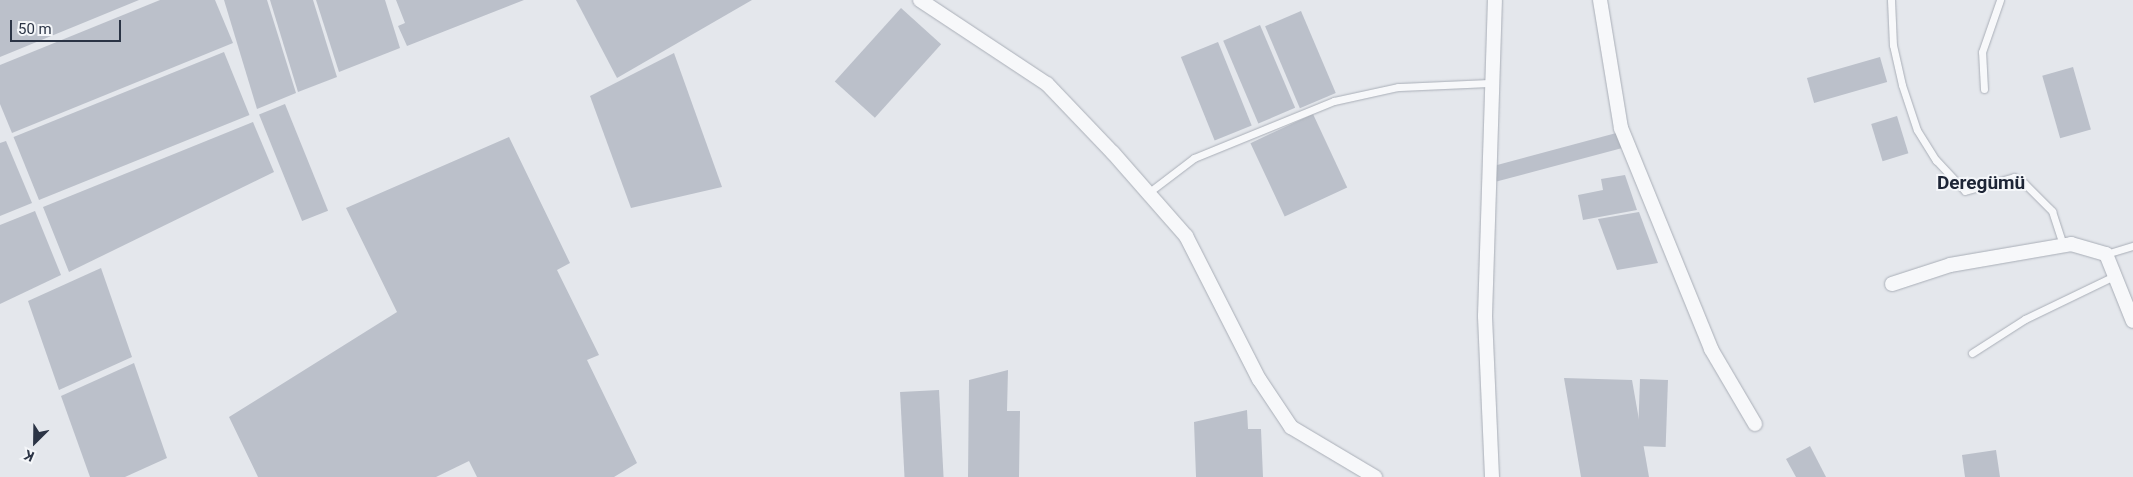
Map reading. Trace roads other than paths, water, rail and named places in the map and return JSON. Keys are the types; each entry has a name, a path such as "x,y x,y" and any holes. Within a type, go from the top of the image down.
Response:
{"street":[{"path":"920,0 1047,84 1186,236 1259,379 1291,428 1375,477"},
{"path":"1492,477 1485,316 1495,0"},
{"path":"1600,0 1621,128 1711,349 1755,424"},
{"path":"1892,284 1950,265 2063,245 2106,254 2112,277 2133,321"}],"lane":[{"path":"1891,0 1892,46 1902,85 1917,130 1936,160 1965,191 2018,178 2052,211 2063,245"},
{"path":"1984,89 1982,52 2000,0"},
{"path":"1148,193 1194,158 1334,101 1398,87 1491,83"},
{"path":"2106,254 2133,246"},
{"path":"1972,352 2025,318 2112,277"}],"district":[{"name":"Deregümü","path":"1981,183"}]}
